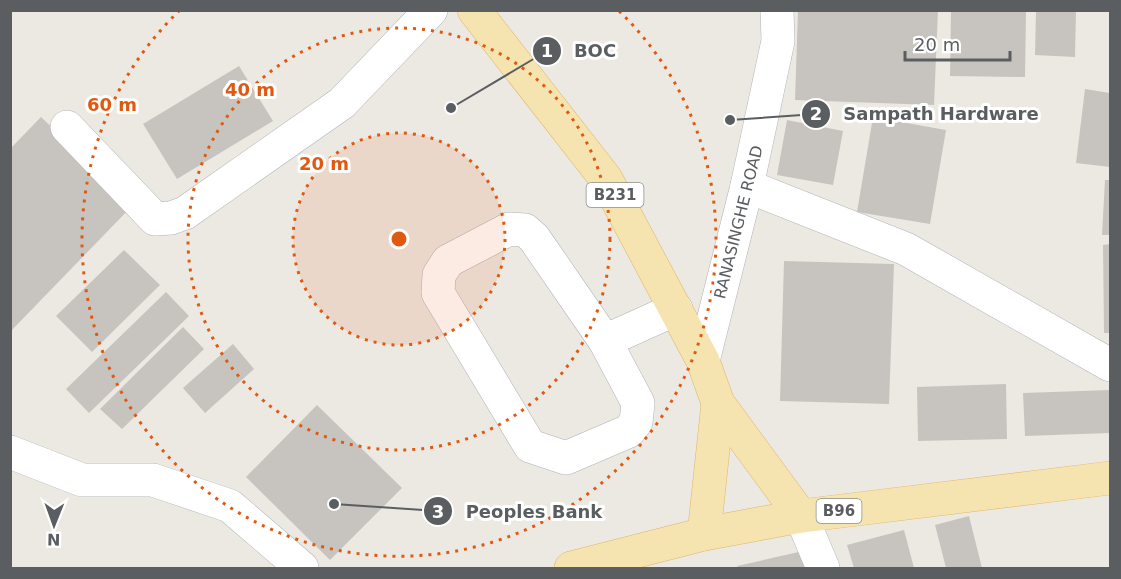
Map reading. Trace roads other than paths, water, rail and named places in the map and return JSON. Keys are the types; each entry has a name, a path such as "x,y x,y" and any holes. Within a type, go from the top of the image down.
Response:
{"main road":[{"name":"B231","path":"474,10 606,179 703,361 718,402 801,516"},
{"name":"B231","path":"704,534 718,402"},
{"name":"B96","path":"571,568 704,534 801,516 1110,478"}],"street":[{"path":"67,127 155,219 171,218 185,213 342,103 431,10"},
{"name":"RANASINGHE ROAD","path":"703,361 747,186 778,41 777,10"},
{"path":"747,186 906,249 1110,365"},
{"path":"509,230 525,230 534,237 605,341 638,404 636,422 629,431 566,458 547,453 530,446 438,293 439,275 448,261 509,230"},
{"path":"605,341 676,309"},
{"path":"10,452 81,480 153,480 230,506 302,568"},
{"path":"801,516 823,568"}],"place":[{"name":"BOC","path":"451,108"},
{"name":"Sampath Hardware","path":"730,120"},
{"name":"Peoples Bank","path":"334,504"}]}
